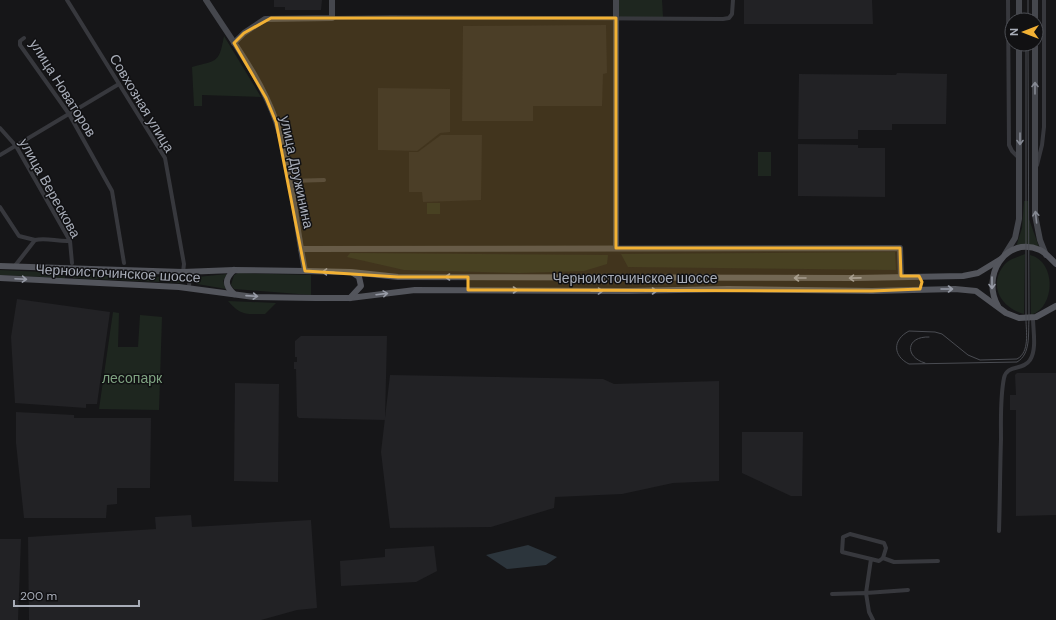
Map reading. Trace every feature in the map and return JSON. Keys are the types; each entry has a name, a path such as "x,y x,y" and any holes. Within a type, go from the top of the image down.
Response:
{"main road":[{"name":"Черноисточинское шоссе","path":"0,266 187,272 234,270 351,272 398,277 673,278 963,276 978,273 1014,250 1028,248 1039,250 1055,262"},
{"path":"999,307 993,296 992,281 994,271 1003,257"},
{"path":"234,270 228,276 226,282 228,288 235,295"},
{"path":"350,298 361,286 359,277 351,272"},
{"path":"919,276 922,282 920,289"},
{"path":"468,277 468,290"},
{"path":"574,277 574,290"},
{"name":"Черноисточинское шоссе","path":"0,278 189,287 235,295 350,298 416,290 872,291 920,289 976,291 1012,316 1033,318"},
{"path":"673,278 674,291"},
{"path":"1033,318 1045,314 1054,308 1056,302"}],"street":[{"name":"Совхозная улица","path":"67,0 165,158 189,287"},
{"name":"улица Дружинина","path":"206,0 234,43 271,109 279,132 305,271"},
{"path":"332,0 332,18"},
{"path":"616,0 616,248"},
{"path":"234,43 244,33 265,19 391,17 727,18 732,14 733,0"},
{"path":"1008,0 1009,141 1012,151 1020,158"},
{"path":"1019,0 1019,12"},
{"path":"1035,0 1035,12"},
{"path":"1035,169 1040,157 1044,127 1044,0"},
{"name":"улица Новаторов","path":"24,38 20,41 20,45 69,114 112,191 124,263"},
{"path":"1003,257 1015,238 1018,226 1020,158 1019,52"},
{"path":"1035,52 1036,222 1040,240 1046,255"},
{"path":"0,155 119,84"},
{"name":"улица Верескова","path":"0,128 16,146 70,241 72,263"},
{"path":"296,166 297,181"},
{"path":"289,181 324,180"},
{"path":"0,207 19,236 35,240 45,238 59,242 70,241"},
{"path":"14,267 35,240"},
{"path":"301,249 900,248 901,276"},
{"path":"999,531 1001,409 1004,380 1006,373 1010,369 1025,365 1031,359 1033,350 1033,318"},
{"path":"850,534 884,542 886,548 883,558 879,561 871,559 842,552 843,537 850,534"},
{"path":"883,558 894,562 938,561"},
{"path":"871,559 866,593 869,612 873,620"},
{"path":"832,594 908,590"}],"highlighted area":[{"path":"271,18 616,18 616,248 900,248 901,276 919,276 922,282 920,289 872,291 468,290 468,277 398,277 305,271 276,122 266,98 234,43 244,33"}],"shaded area":[{"path":"274,0 322,0 321,10 285,10 285,7 274,7"},
{"path":"744,0 872,0 873,24 744,24"},
{"path":"606,25 607,73 603,74 602,106 533,106 533,121 462,121 463,26"},
{"path":"897,73 947,74 946,124 892,124 892,130 858,130 858,139 798,139 799,74 896,75"},
{"path":"378,88 450,89 450,132 440,133 417,151 378,150"},
{"path":"441,135 482,135 481,200 423,202 422,192 409,192 409,152 418,152"},
{"path":"798,144 858,145 858,148 885,148 885,197 798,196"},
{"path":"17,299 110,312 97,404 86,404 86,408 15,403 11,337"},
{"path":"301,336 387,336 385,420 299,418 297,416 296,369 294,369 294,362 297,362 297,357 295,357 295,341"},
{"path":"1017,373 1056,373 1056,515 1016,516 1016,410 1010,410 1010,395 1016,395 1015,375"},
{"path":"390,375 603,379 614,384 719,381 719,481 673,483 622,494 555,497 554,508 491,527 390,528 381,452"},
{"path":"235,383 279,384 278,482 234,481"},
{"path":"16,412 74,415 74,418 151,418 150,488 117,488 117,504 107,505 106,518 24,518 16,443"},
{"path":"742,432 803,432 802,496 791,496 742,473"},
{"path":"191,515 192,527 311,520 317,608 297,610 261,620 29,620 28,537 156,529 155,517"},
{"path":"0,539 21,539 18,620 0,620"},
{"path":"528,545 557,557 546,565 507,569 486,555"},
{"path":"434,546 437,571 416,582 341,586 340,561 385,557 385,549"}],"green space":[{"path":"618,0 662,0 663,17 620,17 618,15"},
{"path":"224,36 261,97 202,95 202,106 194,106 192,67 216,59 221,51"},
{"path":"758,152 771,152 771,176 758,176"},
{"path":"1024,201 1029,201 1029,219 1039,247 1032,245 1016,247 1022,228"},
{"path":"427,203 440,203 440,214 427,214"},
{"path":"895,252 896,270 628,267 621,254"},
{"path":"350,253 608,255 607,264 584,271 519,273 404,270 347,257"},
{"path":"1025,254 1024,314 1009,307 1003,301 999,295 997,280 1000,272 1007,262"},
{"path":"1030,255 1039,259 1045,266 1050,284 1049,294 1045,303 1039,310 1031,315"},
{"path":"0,270 66,273 65,278 0,275"},
{"path":"73,273 182,278 185,279 185,281 183,283 73,278"},
{"path":"238,273 311,275 311,295 234,289 231,285 234,275"},
{"path":"227,274 223,281 226,289 197,284 195,282 197,277"},
{"path":"228,301 276,303 265,314 253,314 240,312"},
{"name":"лесопарк","path":"113,312 119,313 118,347 138,347 140,315 162,317 159,410 99,409"}],"tram line":[{"path":"1028,0 1028,12"},
{"path":"1026,52 1026,347 1024,352 1017,359 980,360 968,355 942,334 935,332 909,331 903,335 897,343 897,352 900,357 909,364 1017,362 1025,354 1027,349 1029,319 1028,52"},
{"path":"925,363 918,360 914,356 910,347 916,340 929,337"}]}
